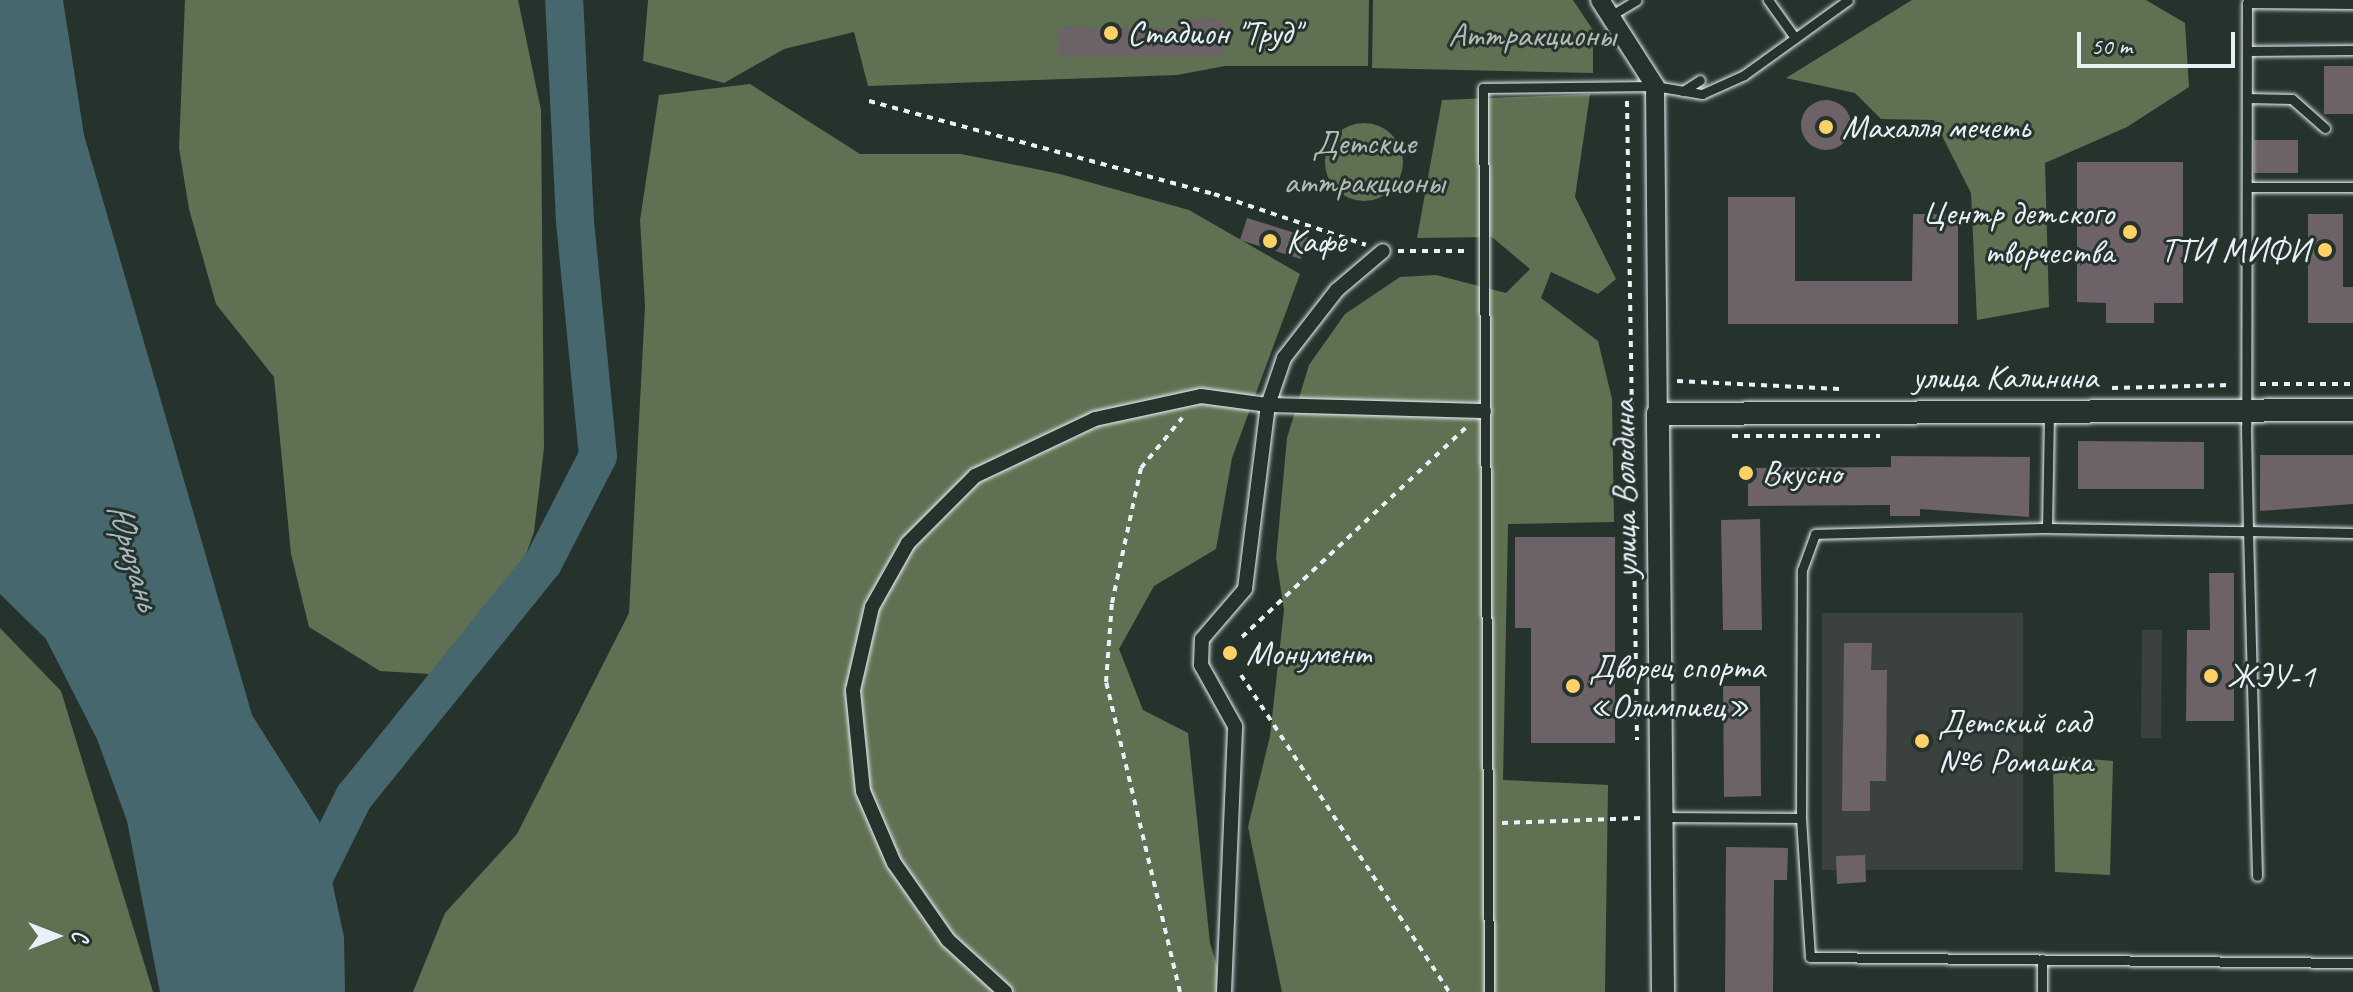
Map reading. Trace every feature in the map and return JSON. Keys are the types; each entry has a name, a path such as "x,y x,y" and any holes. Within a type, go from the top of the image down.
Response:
{"street":[{"path":"1605,8 1655,86"},
{"name":"улица Володина","path":"1655,86 1663,992"},
{"path":"1224,992 1235,726 1201,665 1202,639 1245,589 1268,405 1284,358 1337,290 1383,251"},
{"path":"1005,992 948,940 894,863 863,791 853,690 872,607 908,543 975,476 1095,419 1201,396 1268,405 1484,411"},
{"name":"улица Калинина","path":"1658,414 2247,408 2353,410"}],"lane":[{"path":"1605,8 1637,0"},
{"path":"1768,0 1793,35"},
{"path":"1489,992 1491,823 1484,411 1483,88 1655,86 1702,94 1744,75 1793,35 1848,0"},
{"path":"2257,876 2248,531 2247,51 2243,2 2353,4"},
{"path":"2247,51 2353,50"},
{"path":"1683,91 1700,80"},
{"path":"2247,98 2292,99 2325,128"},
{"path":"2247,187 2353,187"},
{"path":"2047,528 2049,411"},
{"path":"2353,533 2047,528 1815,534 1802,570 1801,818 1810,957 2353,963"},
{"path":"1663,817 1801,818"},
{"path":"2042,959 2042,992"}],"path":[{"path":"1627,86 1637,755"},
{"path":"869,101 1214,194 1383,251 1483,251"},
{"path":"1631,378 1656,378 1733,389 1857,389"},
{"path":"2094,388 2353,384"},
{"path":"1180,992 1106,682 1112,603 1141,468 1201,396"},
{"path":"1242,637 1484,411"},
{"path":"1241,675 1449,992"},
{"path":"1638,803 1639,819"},
{"path":"1491,823 1663,817"}],"shaded area":[{"name":"Детский сад №6 Ромашка","path":"1822,613 2023,613 2023,870 1822,870"},
{"path":"2142,630 2162,630 2161,738 2141,738"}],"green space":[{"path":"185,0 518,0 541,110 544,448 534,532 503,619 462,676 380,671 309,627 291,554 274,377 216,304 189,209 179,148"},
{"name":"Стадион \"Труд\"","path":"648,0 1369,0 1368,66 1225,66 1177,75 868,86 854,32 784,49 724,83 643,61"},
{"name":"Аттракционы","path":"1373,0 1573,0 1593,30 1593,73 1372,68"},
{"path":"1912,0 2146,0 2185,23 2189,87 2127,127 2045,163 2049,307 1977,320 1971,193 1934,120 1881,119 1855,93 1786,78"},
{"path":"750,84 860,154 961,154 1060,174 1189,210 1300,274 1232,458 1216,549 1154,586 1119,649 1143,710 1188,733 1210,943 1225,992 413,992 445,913 517,834 629,613 645,306 640,220 659,95"},
{"path":"1590,94 1575,197 1616,279 1598,294 1551,272 1541,298 1598,341 1612,399 1614,522 1508,524 1503,780 1608,785 1605,992 1282,992 1248,827 1270,736 1284,610 1276,558 1287,438 1309,365 1345,314 1400,277 1436,275 1506,293 1530,269 1492,237 1417,238 1442,100"},
{"name":"Детские аттракционы","path":"1356,123 1372,123 1386,129 1397,140 1403,162 1397,184 1386,195 1372,201 1356,201 1342,195 1331,184 1325,170 1325,154 1331,140 1342,129"},
{"path":"0,628 61,691 153,992 0,992"},
{"path":"2063,757 2113,761 2110,875 2055,872 2053,766"}],"water":[{"name":"Юрюзань","path":"0,0 63,0 84,135 252,715 319,821 344,937 345,992 160,992 127,821 97,739 46,639 0,594"}],"building":[{"path":"1222,19 1222,56 1058,56 1059,27 1177,29 1177,20"},
{"path":"2324,66 2353,66 2353,114 2324,114"},
{"name":"Махалля мечеть","path":"1826,100 1843,108 1851,125 1843,142 1826,150 1809,142 1801,125 1809,108"},
{"path":"2254,140 2298,140 2298,173 2254,173"},
{"name":"Центр детского творчества","path":"2077,162 2183,162 2183,303 2154,303 2154,323 2106,323 2106,303 2077,302"},
{"path":"1728,197 1795,197 1795,281 1912,281 1913,214 1958,214 1958,324 1728,324"},
{"name":"ТТИ МИФИ","path":"2308,214 2343,214 2343,287 2353,287 2353,323 2308,323"},
{"path":"1247,218 1308,237 1301,259 1240,240"},
{"path":"2078,441 2204,442 2204,489 2078,489"},
{"path":"2260,455 2353,455 2353,504 2260,511"},
{"path":"1891,456 2030,457 2029,517 1920,509 1920,516 1890,516 1890,505 1748,506 1748,468 1891,467"},
{"path":"1760,519 1762,630 1723,630 1721,520"},
{"name":"Дворец спорта «Олимпиец»","path":"1515,537 1615,537 1615,743 1531,743 1531,628 1515,628"},
{"name":"ЖЭУ-1","path":"2209,573 2234,573 2234,721 2186,721 2187,630 2210,630"},
{"path":"1844,643 1872,643 1871,670 1887,670 1886,781 1870,781 1870,811 1842,811"},
{"path":"1723,686 1760,686 1761,796 1724,797"},
{"path":"1726,847 1788,848 1787,880 1774,880 1773,992 1725,992"},
{"path":"1865,855 1866,882 1837,884 1836,856"}],"waterway":[{"path":"268,992 266,974 354,797 543,563 598,456 575,221 564,0"}],"place":[{"name":"Стадион \"Труд\"","path":"1111,33"},
{"name":"Махалля мечеть","path":"1826,127"},
{"name":"Центр детского творчества","path":"2130,232"},
{"name":"Кафе","path":"1270,241"},
{"name":"ТТИ МИФИ","path":"2325,250"},
{"name":"Вкусно","path":"1746,473"},
{"name":"Монумент","path":"1230,653"},
{"name":"ЖЭУ-1","path":"2211,676"},
{"name":"Дворец спорта «Олимпиец»","path":"1573,686"},
{"name":"Детский сад №6 Ромашка","path":"1922,741"}]}
